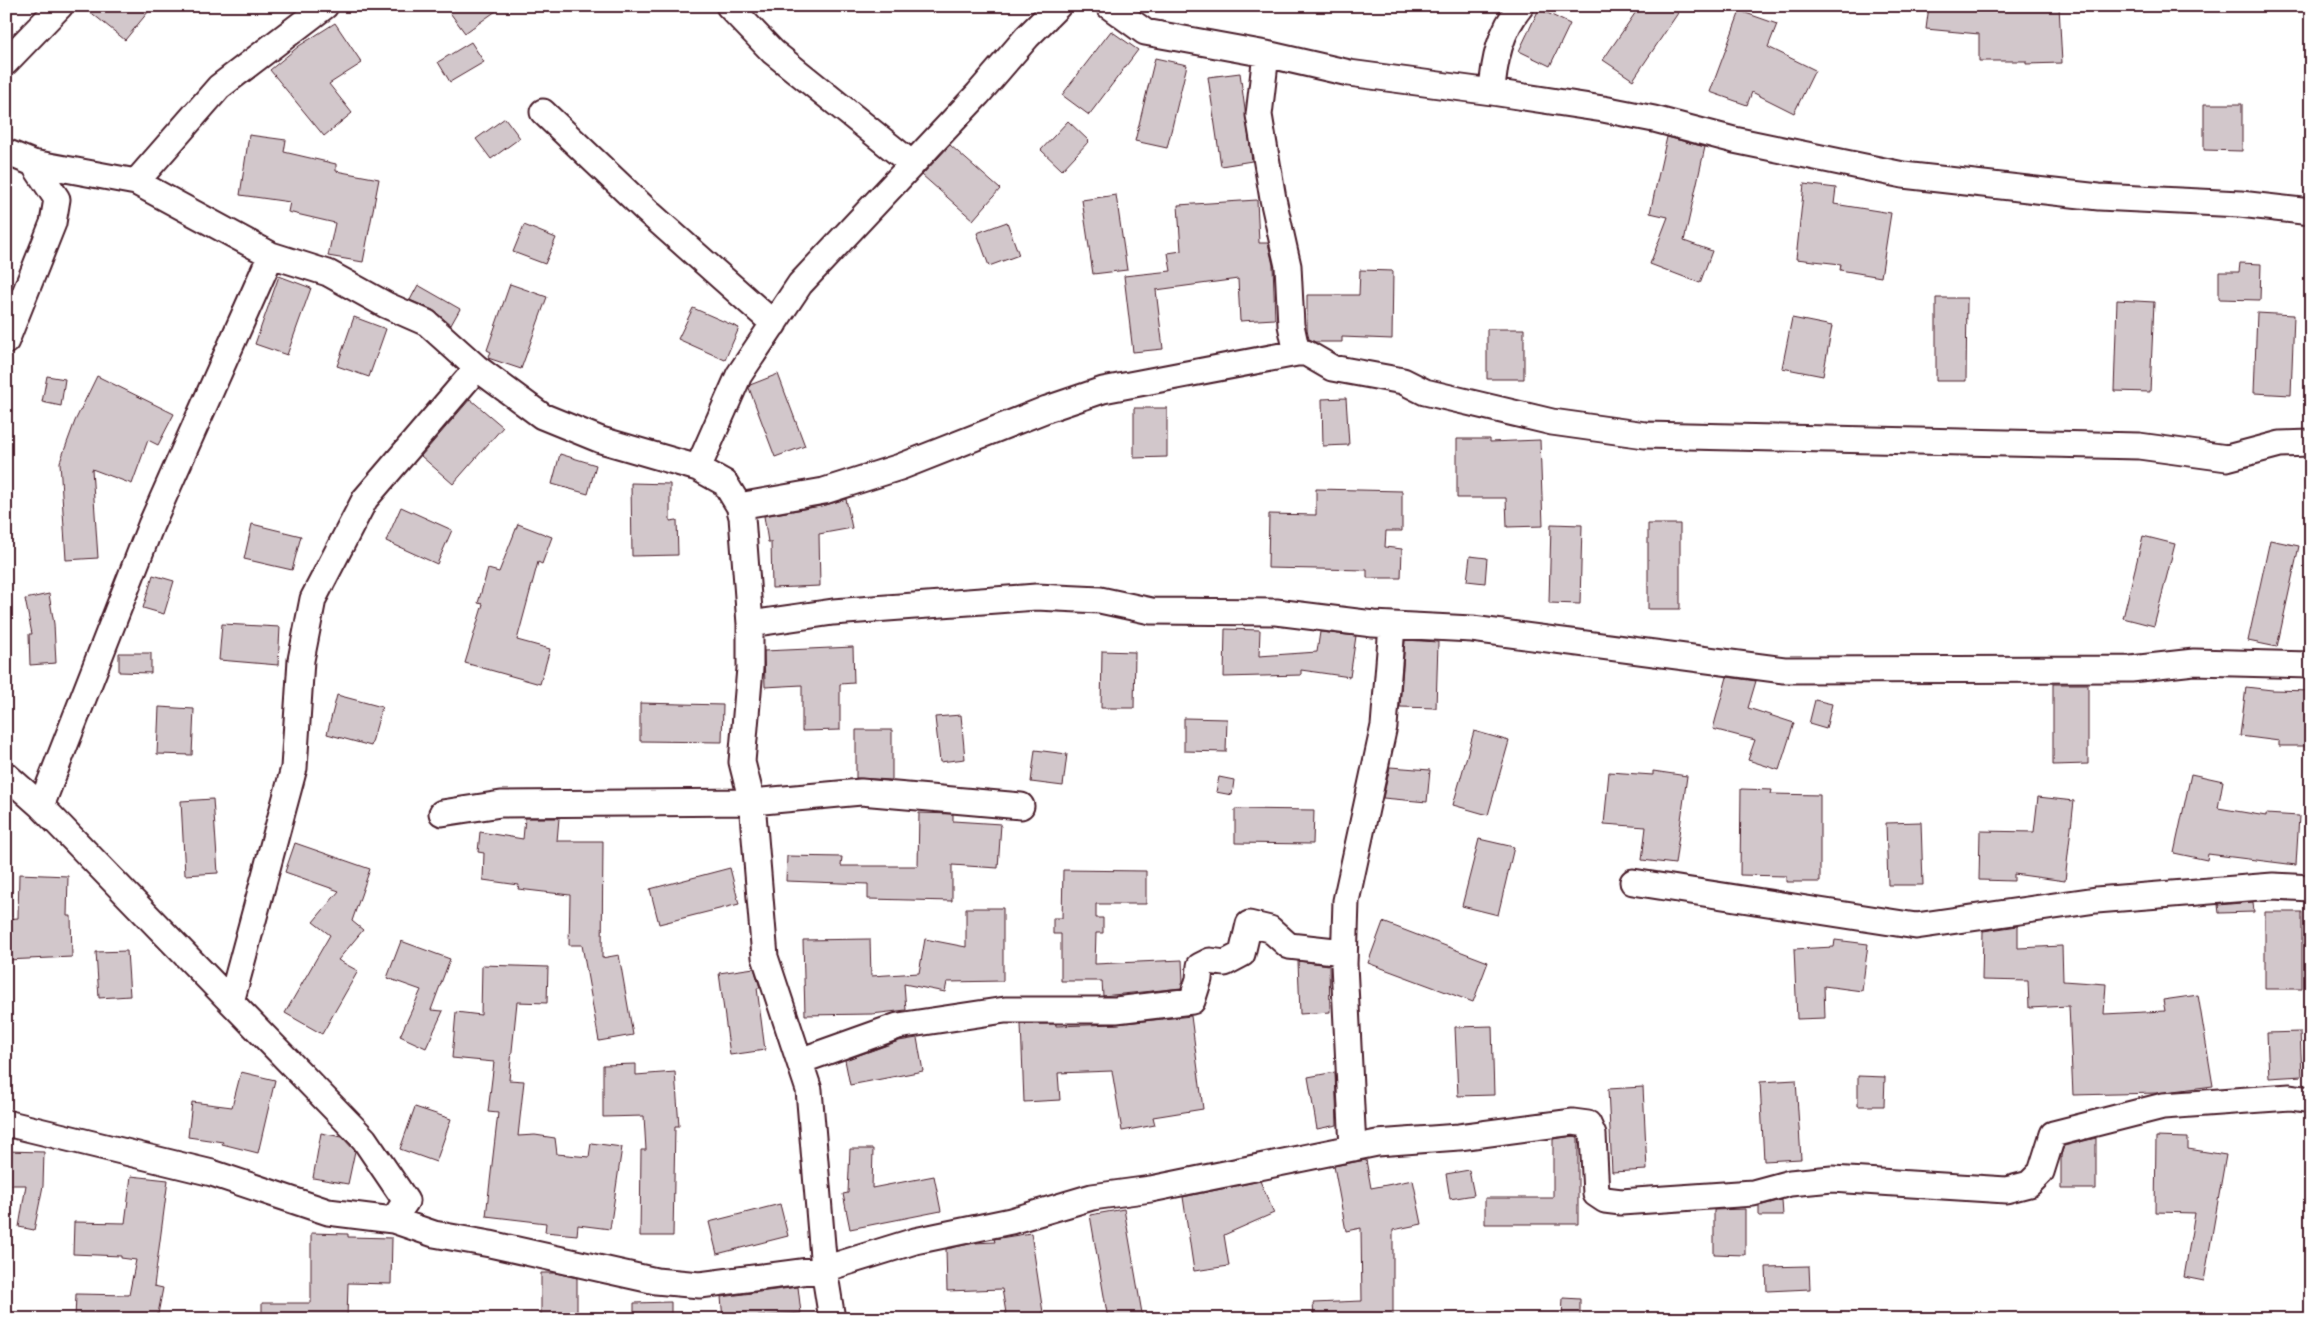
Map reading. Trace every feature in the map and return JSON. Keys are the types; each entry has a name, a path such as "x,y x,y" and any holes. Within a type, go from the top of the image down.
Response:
{"street":[{"path":"6,62 60,6"},
{"path":"136,182 219,87 325,6"},
{"path":"729,6 773,52 912,164"},
{"path":"698,468 739,376 800,284 978,94 1027,36 1058,6"},
{"path":"1109,6 1146,32 1266,54 1349,74 1492,92 1654,119 1734,140 1903,176 2099,198 2240,204 2311,212"},
{"path":"1492,92 1493,68 1498,47 1512,16 1521,6"},
{"path":"1266,54 1259,115 1273,198 1288,266 1291,325 1297,353"},
{"path":"544,112 647,211 774,324"},
{"path":"6,152 33,164 136,182 271,255 328,273 386,305 427,322 477,368 542,416 601,440 698,468 725,482 739,506 742,517 750,624 750,668 742,762 752,802 765,957 809,1090 824,1269 832,1319"},
{"path":"6,342 53,223 57,200 33,164"},
{"path":"42,806 151,525 271,255"},
{"path":"739,506 824,491 900,467 1046,409 1103,390 1297,353 1306,353 1332,368 1403,381 1425,392 1552,422 1645,435 2120,445 2227,458 2280,444 2311,443"},
{"path":"231,1002 294,768 301,660 313,599 365,500 477,368"},
{"path":"750,624 833,612 1036,597 1100,600 1152,611 1276,612 1392,626 1472,629 1784,670 2131,669 2194,662 2311,665"},
{"path":"1353,1148 1344,952 1346,901 1384,726 1392,626"},
{"path":"6,775 42,806 364,1139 406,1201 393,1220"},
{"path":"442,813 501,804 752,802 861,792 1021,806"},
{"path":"1633,882 1916,926 2096,900 2273,886 2311,888"},
{"path":"800,1062 898,1026 1005,1010 1116,1010 1192,1001 1199,979 1200,966 1210,961 1225,963 1242,954 1249,924 1270,929 1289,946 1344,952"},
{"path":"6,1123 212,1173 328,1212 393,1220 434,1234 665,1282 700,1286 824,1269 915,1240 1011,1221 1092,1197 1151,1189 1377,1144 1573,1122 1588,1124 1593,1135 1596,1194 1605,1200 1621,1202 1753,1193 1790,1183 1832,1179 2006,1190 2030,1184 2041,1172 2053,1134 2069,1129 2163,1106 2290,1097 2311,1100"}],"building":[{"path":"83,6 153,6 125,40"},
{"path":"445,6 503,6 465,33"},
{"path":"1640,6 1669,6 1678,13 1633,80 1603,60"},
{"path":"1929,6 2059,6 2062,63 2026,64 2026,61 1979,61 1979,34 1926,29"},
{"path":"1539,9 1570,24 1550,66 1519,51"},
{"path":"1740,11 1777,24 1768,47 1815,70 1794,113 1752,92 1747,105 1710,92"},
{"path":"335,23 362,63 329,84 352,113 324,136 270,70 299,46"},
{"path":"1111,31 1138,50 1089,115 1062,95"},
{"path":"471,42 484,62 450,82 438,62"},
{"path":"1155,58 1187,65 1167,148 1135,141"},
{"path":"1240,73 1252,161 1221,166 1208,77"},
{"path":"2204,104 2242,104 2242,151 2204,150"},
{"path":"505,118 520,138 491,159 476,139"},
{"path":"1068,121 1089,141 1062,170 1041,150"},
{"path":"249,135 286,140 284,152 336,164 336,171 379,179 363,262 328,256 335,223 288,212 290,202 240,195"},
{"path":"1667,137 1705,147 1684,241 1712,251 1700,283 1650,264 1668,217 1650,213"},
{"path":"950,145 1000,189 973,220 922,175"},
{"path":"1804,184 1836,188 1834,204 1891,213 1881,277 1840,270 1841,264 1796,259"},
{"path":"1116,195 1127,270 1093,274 1082,200"},
{"path":"1257,200 1259,243 1268,243 1273,265 1275,319 1240,321 1238,279 1156,290 1163,349 1133,352 1124,276 1171,271 1168,253 1181,251 1178,205"},
{"path":"1007,222 1019,255 989,266 977,233"},
{"path":"524,225 556,238 545,264 513,252"},
{"path":"2240,263 2261,264 2260,300 2219,299 2219,272 2239,272"},
{"path":"1360,270 1393,271 1392,339 1342,337 1342,342 1315,342 1309,339 1307,329 1307,295 1359,295"},
{"path":"279,276 311,288 287,355 255,344"},
{"path":"510,284 547,297 521,369 488,358 491,352 487,350"},
{"path":"418,285 460,309 451,325 433,310 410,300"},
{"path":"1936,298 1967,298 1966,381 1936,381"},
{"path":"2117,300 2154,302 2150,392 2114,391"},
{"path":"693,308 739,328 725,360 678,339"},
{"path":"2257,313 2294,315 2291,395 2254,393"},
{"path":"354,317 386,329 369,377 337,366"},
{"path":"1792,318 1832,326 1823,376 1782,368"},
{"path":"1487,329 1524,329 1524,379 1487,379"},
{"path":"778,374 805,446 775,457 749,388 750,385"},
{"path":"47,376 65,379 61,406 42,402"},
{"path":"97,376 174,414 158,445 148,440 132,484 92,469 98,558 66,560 60,462 75,421"},
{"path":"1346,398 1349,445 1323,446 1322,399"},
{"path":"470,399 503,427 453,484 421,456"},
{"path":"1134,408 1167,408 1167,457 1134,458"},
{"path":"1457,439 1490,439 1490,442 1540,440 1543,526 1507,527 1506,498 1457,498"},
{"path":"560,454 596,465 588,494 552,484"},
{"path":"631,483 670,484 670,521 677,520 678,555 632,556"},
{"path":"1316,489 1402,491 1402,531 1386,531 1385,547 1402,549 1401,578 1367,578 1367,570 1268,568 1269,514 1316,515"},
{"path":"846,499 852,528 819,534 820,586 772,588 771,542 768,542 764,516 826,505"},
{"path":"401,507 452,530 437,564 386,541"},
{"path":"252,524 301,536 292,570 244,559"},
{"path":"518,524 552,537 542,564 538,562 517,640 550,649 540,684 465,663 483,604 478,603 488,569 499,572"},
{"path":"1551,524 1582,525 1580,604 1549,603"},
{"path":"1648,524 1680,524 1680,609 1648,609"},
{"path":"2143,536 2175,544 2154,626 2123,618"},
{"path":"2270,540 2299,546 2277,647 2248,641"},
{"path":"1470,556 1487,558 1485,583 1467,581"},
{"path":"153,575 174,581 164,614 143,608"},
{"path":"49,594 54,624 56,663 30,665 29,634 32,634 25,599"},
{"path":"222,624 280,627 278,665 219,660"},
{"path":"1225,629 1260,630 1259,656 1317,652 1320,632 1356,636 1350,677 1301,670 1301,675 1224,677"},
{"path":"1405,640 1438,642 1436,708 1400,707"},
{"path":"853,647 854,683 840,684 840,730 802,731 802,685 765,687 764,651"},
{"path":"1102,651 1135,652 1134,708 1101,708"},
{"path":"119,653 151,653 151,673 119,672"},
{"path":"1727,677 1756,681 1748,708 1794,723 1779,770 1748,760 1755,740 1713,729"},
{"path":"2053,684 2088,684 2088,764 2053,765"},
{"path":"2246,687 2311,691 2311,746 2279,746 2279,741 2240,736"},
{"path":"337,695 382,707 371,746 327,734"},
{"path":"1815,700 1832,704 1826,729 1809,724"},
{"path":"640,703 723,705 722,742 640,741"},
{"path":"159,707 194,709 192,755 157,754"},
{"path":"961,715 965,759 940,762 935,717"},
{"path":"1184,718 1227,719 1226,752 1184,751"},
{"path":"856,730 892,730 892,780 856,778"},
{"path":"1474,731 1509,741 1488,815 1453,805"},
{"path":"1035,750 1067,754 1063,786 1031,782"},
{"path":"1390,767 1430,770 1427,802 1383,798"},
{"path":"1653,771 1687,776 1675,864 1642,860 1646,827 1604,824 1609,772 1653,775"},
{"path":"2191,774 2223,781 2218,808 2266,816 2266,814 2299,816 2296,865 2208,854 2207,860 2174,853"},
{"path":"1219,777 1234,780 1232,795 1216,792"},
{"path":"1741,789 1772,790 1771,794 1820,795 1820,882 1786,882 1786,876 1740,875"},
{"path":"2038,797 2074,801 2065,881 2014,874 2014,881 1979,880 1980,831 2034,832"},
{"path":"213,799 218,873 185,875 181,801"},
{"path":"1235,809 1314,810 1313,844 1235,843"},
{"path":"919,813 953,814 953,821 1001,824 998,868 952,865 952,901 868,899 868,884 786,881 787,856 842,857 841,866 918,866"},
{"path":"525,818 559,818 557,841 603,841 602,958 619,955 633,1035 599,1041 582,945 569,945 570,895 518,889 519,885 483,880 484,853 478,852 480,832 523,839"},
{"path":"1921,822 1923,885 1888,885 1886,823"},
{"path":"1479,839 1514,847 1498,915 1462,906"},
{"path":"295,843 370,869 352,921 363,930 338,960 358,971 322,1034 285,1013 330,935 313,922 339,891 285,872"},
{"path":"730,868 739,904 659,924 650,889"},
{"path":"1063,870 1146,871 1146,904 1096,904 1096,918 1103,918 1103,933 1096,933 1095,964 1182,960 1183,981 1181,988 1103,996 1102,981 1061,981 1061,934 1053,934 1053,918 1062,918"},
{"path":"19,874 68,876 67,916 71,916 72,957 6,960 6,919 18,918"},
{"path":"2253,902 2254,912 2219,913 2218,905"},
{"path":"966,908 1003,908 1003,981 947,982 945,992 904,984 906,1010 872,1014 805,1015 803,940 870,939 871,976 919,973 925,939 966,947"},
{"path":"2265,912 2302,912 2302,989 2265,989"},
{"path":"1383,922 1488,962 1473,1002 1368,963"},
{"path":"2018,926 2018,948 2062,946 2063,981 2106,984 2104,1014 2165,1011 2163,1000 2198,995 2213,1086 2158,1093 2073,1095 2069,1006 2029,1008 2028,981 1982,980 1983,931"},
{"path":"1835,940 1868,944 1862,991 1824,986 1825,1018 1797,1019 1794,949 1834,947"},
{"path":"401,941 450,959 431,1010 443,1011 426,1048 400,1036 421,990 387,978"},
{"path":"127,951 130,996 99,998 96,952"},
{"path":"1298,961 1329,965 1330,1012 1300,1014"},
{"path":"482,965 548,967 547,1003 517,1002 509,1080 524,1081 518,1136 535,1135 555,1138 557,1154 589,1157 591,1143 622,1147 610,1229 578,1225 577,1235 545,1232 546,1223 486,1216 498,1113 488,1112 494,1062 452,1058 456,1012 481,1015"},
{"path":"754,968 760,988 757,988 765,1050 730,1055 719,973"},
{"path":"1191,1016 1203,1109 1153,1117 1155,1125 1122,1131 1112,1071 1058,1073 1060,1100 1024,1102 1021,1024 1056,1024 1056,1026 1116,1024"},
{"path":"1492,1026 1494,1095 1458,1096 1455,1027"},
{"path":"2300,1032 2302,1076 2269,1078 2267,1033"},
{"path":"917,1038 923,1071 850,1085 845,1060 899,1041"},
{"path":"636,1064 636,1075 675,1072 679,1126 675,1126 673,1236 640,1236 641,1150 646,1150 644,1116 603,1117 603,1065"},
{"path":"241,1072 275,1080 258,1153 222,1144 223,1142 188,1137 192,1102 232,1107"},
{"path":"1335,1072 1337,1125 1317,1129 1308,1077"},
{"path":"1858,1076 1885,1077 1884,1106 1858,1106"},
{"path":"1796,1080 1801,1159 1764,1161 1760,1082"},
{"path":"1643,1087 1647,1170 1612,1172 1608,1089"},
{"path":"415,1107 451,1119 436,1162 400,1149"},
{"path":"321,1133 342,1137 355,1151 348,1184 313,1178"},
{"path":"1578,1137 1578,1224 1485,1224 1485,1198 1553,1198 1553,1139"},
{"path":"2156,1137 2188,1138 2188,1149 2226,1155 2204,1281 2184,1277 2195,1213 2155,1212"},
{"path":"2096,1138 2096,1189 2061,1189 2061,1155 2064,1146"},
{"path":"850,1149 873,1149 872,1188 934,1176 941,1211 850,1229 843,1194 848,1193"},
{"path":"6,1151 44,1152 43,1186 34,1230 19,1227 26,1185 6,1185"},
{"path":"1366,1160 1371,1188 1413,1180 1422,1224 1393,1230 1393,1319 1314,1319 1313,1303 1362,1301 1361,1228 1346,1231 1334,1166"},
{"path":"1469,1170 1474,1195 1450,1199 1446,1174"},
{"path":"131,1176 168,1180 154,1286 163,1288 157,1319 75,1319 76,1294 129,1295 136,1260 121,1258 121,1256 73,1254 74,1222 125,1223"},
{"path":"1260,1181 1274,1213 1224,1235 1229,1266 1194,1271 1183,1197"},
{"path":"1782,1200 1783,1216 1759,1216 1759,1206"},
{"path":"780,1204 788,1236 717,1254 709,1222"},
{"path":"1124,1209 1143,1319 1108,1319 1090,1215"},
{"path":"1745,1209 1745,1255 1714,1254 1714,1210"},
{"path":"311,1233 348,1234 348,1237 392,1238 391,1284 348,1283 347,1319 262,1319 262,1303 311,1303"},
{"path":"1031,1233 1044,1319 1007,1319 1002,1289 947,1291 946,1249 974,1243 995,1242 994,1239"},
{"path":"1809,1266 1810,1289 1767,1291 1766,1267"},
{"path":"541,1273 555,1273 577,1278 577,1319 541,1319"},
{"path":"798,1287 801,1313 723,1319 721,1297"},
{"path":"1563,1298 1580,1299 1580,1319 1562,1319"},
{"path":"671,1302 671,1319 634,1319 634,1303"}]}
